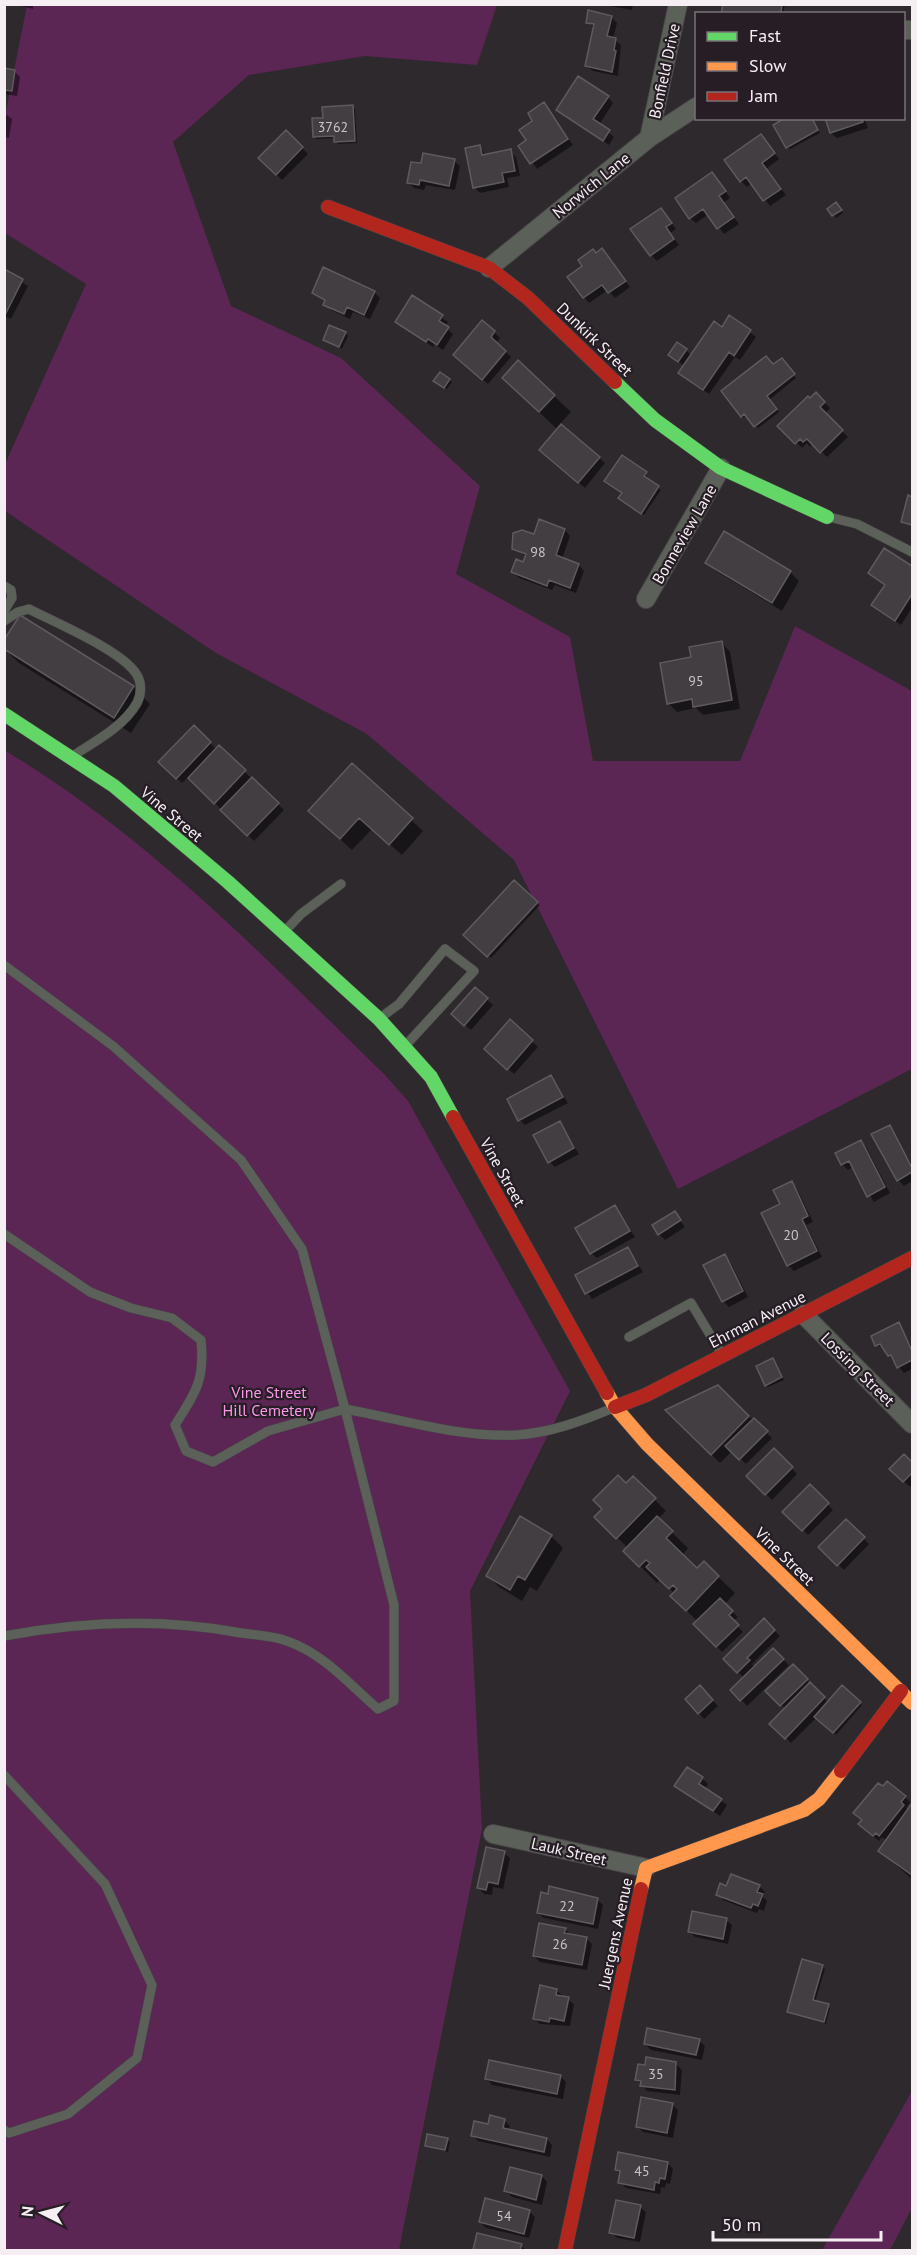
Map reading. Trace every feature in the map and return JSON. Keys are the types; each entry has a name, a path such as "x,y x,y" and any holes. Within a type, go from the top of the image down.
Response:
{"street":[{"name":"Bonfield Drive","path":"649,138 678,4"},
{"name":"Norwich Lane","path":"489,268 649,138 695,107"},
{"name":"Dunkirk Street","path":"328,207 489,268 528,298 655,420 721,468 827,517"},
{"name":"Bonneview Lane","path":"646,599 721,468"},
{"name":"Vine Street","path":"4,714 114,786 284,933 379,1019 405,1046 431,1077 615,1407 647,1444 912,1703"},
{"name":"Ehrman Avenue","path":"615,1407 646,1395 912,1258"},
{"name":"Lossing Street","path":"803,1314 912,1424"},
{"name":"Juergens Avenue","path":"565,2250 646,1868 804,1810 819,1799 901,1691"},
{"name":"Lauk Street","path":"493,1834 646,1868"}],"lane":[{"path":"827,517 857,524 912,552"},
{"path":"4,586 11,590 12,598 4,611"},
{"path":"4,621 18,612 29,609 98,646 136,673 141,683 140,694 130,711 99,739 72,757"},
{"path":"284,933 301,914 341,884"},
{"path":"379,1019 399,1004 445,950 474,971 405,1046"},
{"path":"4,965 113,1046 241,1160 302,1249 394,1605 394,1701 378,1709 327,1662 286,1641 199,1625 143,1622 51,1627 4,1636"},
{"path":"4,1234 90,1292 131,1308 172,1318 201,1340 204,1367 194,1396 175,1425 186,1451 213,1462 268,1431 345,1409 464,1433 517,1435 568,1426 615,1407"},
{"path":"629,1337 691,1304 722,1355"},
{"path":"4,1775 105,1884 152,1984 137,2058 68,2114 9,2133 4,2130"}],"green space":[{"path":"27,5 497,5 477,65 365,56 249,75 173,142 231,306 341,358 480,486 456,574 570,637 593,761 740,761 795,626 912,691 912,1069 678,1189 514,860 367,734 216,653 5,511 5,464 86,284 5,233 5,116"},
{"name":"Vine Street Hill Cemetery","path":"4,750 57,784 157,860 250,944 385,1075 408,1101 570,1391 470,1591 482,1829 399,2250 5,2250"},
{"path":"912,2091 912,2208 890,2250 822,2250"}],"building":[{"path":"723,4 782,4 781,12 721,12"},
{"path":"588,10 612,16 607,36 616,38 612,72 585,66 594,24 586,23"},
{"path":"4,68 15,70 12,91 4,90"},
{"path":"578,76 609,96 593,119 610,130 603,141 556,110"},
{"path":"544,102 568,139 530,164 518,146 526,140 519,130 532,121 528,113"},
{"path":"353,105 355,141 334,142 334,136 313,137 312,118 323,118 322,107"},
{"path":"782,120 813,120 818,130 786,148 773,125"},
{"path":"826,120 862,120 863,122 830,133"},
{"path":"286,130 303,147 276,175 258,158"},
{"path":"761,134 775,153 762,163 781,189 763,201 746,177 740,182 724,160"},
{"path":"480,145 482,155 511,149 515,171 502,173 504,182 473,188 465,148"},
{"path":"423,153 455,159 449,186 420,180 419,185 407,183 411,162 421,163"},
{"path":"712,172 726,191 719,196 734,217 717,229 703,209 689,219 675,198"},
{"path":"836,202 842,210 832,216 827,209"},
{"path":"661,208 672,223 666,227 674,239 650,256 630,229"},
{"path":"602,248 626,281 608,293 602,285 583,298 567,277 582,266 578,260 593,249 596,253"},
{"path":"323,267 375,291 364,315 347,307 344,314 323,305 325,300 312,293"},
{"path":"4,269 23,279 5,315 4,314"},
{"path":"412,295 443,315 439,321 449,327 437,345 428,339 426,342 395,322"},
{"path":"729,315 751,330 734,356 729,352 703,390 678,373 714,321 722,327"},
{"path":"482,320 495,331 491,337 506,351 482,380 453,355"},
{"path":"329,325 346,332 339,347 323,340"},
{"path":"677,342 687,349 678,362 668,355"},
{"path":"766,356 773,364 782,358 795,374 767,396 777,409 754,427 744,414 741,417 721,391"},
{"path":"518,360 555,395 539,412 502,378"},
{"path":"440,372 450,379 444,388 433,381"},
{"path":"816,392 825,402 820,407 843,430 820,453 807,439 803,442 800,439 795,444 777,426 808,396 810,398"},
{"path":"561,424 600,457 578,483 539,450"},
{"path":"622,455 647,472 644,476 659,486 641,514 618,498 622,493 604,481"},
{"path":"908,495 912,497 912,525 901,522"},
{"path":"539,519 565,529 556,555 579,564 570,588 549,580 547,586 511,572 516,559 523,562 526,554 512,549 513,533 522,530 534,534"},
{"path":"724,531 791,571 772,603 705,563"},
{"path":"884,548 912,566 912,594 895,621 871,605 885,585 868,573"},
{"path":"20,615 134,686 114,718 4,649 4,640"},
{"path":"722,641 732,700 693,707 692,699 667,704 660,663 691,657 689,647"},
{"path":"194,725 211,742 176,779 158,762"},
{"path":"219,745 246,770 214,804 188,778"},
{"path":"352,763 413,818 389,845 359,818 340,839 308,811"},
{"path":"252,777 279,803 247,836 220,810"},
{"path":"514,880 538,902 487,957 463,935"},
{"path":"475,987 488,998 464,1026 451,1014"},
{"path":"510,1019 533,1040 507,1070 484,1049"},
{"path":"551,1075 563,1097 518,1121 507,1099"},
{"path":"560,1121 574,1148 548,1163 533,1135"},
{"path":"890,1125 912,1168 912,1172 897,1181 871,1134"},
{"path":"861,1140 885,1187 867,1197 849,1161 841,1165 835,1153"},
{"path":"792,1181 808,1216 802,1219 817,1251 787,1266 761,1213 780,1204 773,1190"},
{"path":"615,1205 630,1231 590,1254 575,1228"},
{"path":"675,1211 681,1220 658,1235 652,1225"},
{"path":"628,1247 638,1266 585,1294 575,1275"},
{"path":"725,1254 743,1291 722,1302 703,1265"},
{"path":"899,1322 912,1351 912,1360 897,1368 891,1355 888,1356 880,1344 875,1346 871,1336"},
{"path":"773,1358 782,1377 765,1386 756,1366"},
{"path":"718,1385 749,1416 711,1455 665,1410"},
{"path":"754,1418 768,1431 739,1460 725,1446"},
{"path":"774,1448 793,1467 765,1495 746,1476"},
{"path":"904,1454 912,1462 912,1473 903,1482 889,1469"},
{"path":"618,1475 626,1483 633,1476 656,1498 616,1539 594,1517 602,1509 593,1500"},
{"path":"810,1484 829,1503 802,1531 782,1512"},
{"path":"520,1516 552,1535 525,1580 518,1576 510,1590 486,1576"},
{"path":"657,1516 673,1531 666,1538 697,1568 704,1561 719,1576 686,1611 670,1596 677,1589 673,1585 669,1589 646,1567 650,1563 646,1560 639,1567 623,1551"},
{"path":"846,1519 865,1537 837,1566 818,1547"},
{"path":"720,1598 733,1611 729,1615 739,1625 716,1647 693,1624"},
{"path":"764,1618 775,1630 747,1658 750,1660 737,1673 723,1659"},
{"path":"773,1648 784,1659 740,1701 730,1690"},
{"path":"793,1664 808,1679 780,1706 765,1691"},
{"path":"810,1682 825,1697 785,1739 769,1724"},
{"path":"700,1685 713,1700 698,1714 685,1699"},
{"path":"842,1685 861,1702 833,1733 814,1717"},
{"path":"687,1767 703,1777 699,1784 722,1799 713,1811 674,1786"},
{"path":"887,1781 906,1796 901,1802 904,1805 879,1836 876,1833 873,1836 858,1824 862,1820 853,1813 878,1783 883,1786"},
{"path":"912,1803 912,1875 878,1851"},
{"path":"486,1847 505,1851 498,1884 488,1882 486,1890 477,1888"},
{"path":"731,1874 760,1885 757,1892 763,1894 758,1906 753,1904 751,1908 716,1895 720,1883 726,1886"},
{"path":"549,1886 598,1898 593,1924 537,1913 541,1892 548,1894"},
{"path":"692,1911 727,1918 723,1939 688,1932"},
{"path":"539,1923 566,1928 564,1933 587,1937 582,1965 533,1956"},
{"path":"802,1959 823,1965 813,2000 829,2004 824,2022 787,2012"},
{"path":"540,1985 557,1989 556,1995 569,1997 564,2021 550,2018 549,2022 533,2019"},
{"path":"647,2028 700,2039 696,2055 644,2044"},
{"path":"646,2057 676,2062 675,2090 640,2086 641,2081 635,2080 638,2064 645,2065"},
{"path":"489,2060 561,2075 557,2094 485,2079"},
{"path":"641,2097 673,2103 667,2133 636,2127"},
{"path":"490,2115 505,2119 503,2128 547,2138 544,2152 471,2136 474,2121 488,2124"},
{"path":"427,2134 448,2138 445,2150 425,2146"},
{"path":"618,2152 668,2162 665,2179 660,2178 659,2183 655,2182 654,2190 618,2183 620,2171 615,2170"},
{"path":"510,2167 542,2175 536,2200 504,2191"},
{"path":"485,2198 530,2210 524,2234 479,2222"},
{"path":"616,2200 641,2205 634,2238 609,2233"},
{"path":"477,2233 522,2244 520,2250 473,2250"}],"traffic: fast":[{"path":"615,382 655,420 721,468 827,517"},
{"path":"4,714 114,786 228,882 379,1019 431,1077 453,1117"}],"traffic: slow":[{"path":"607,1393 615,1407 647,1444 912,1703"},
{"path":"641,1889 646,1868 804,1810 819,1799 841,1771"}],"traffic: jam":[{"path":"328,207 489,268 528,298 615,382"},
{"path":"453,1117 607,1393"},
{"path":"615,1407 646,1395 912,1258"},
{"path":"841,1771 901,1691"},
{"path":"565,2250 641,1889"}]}
